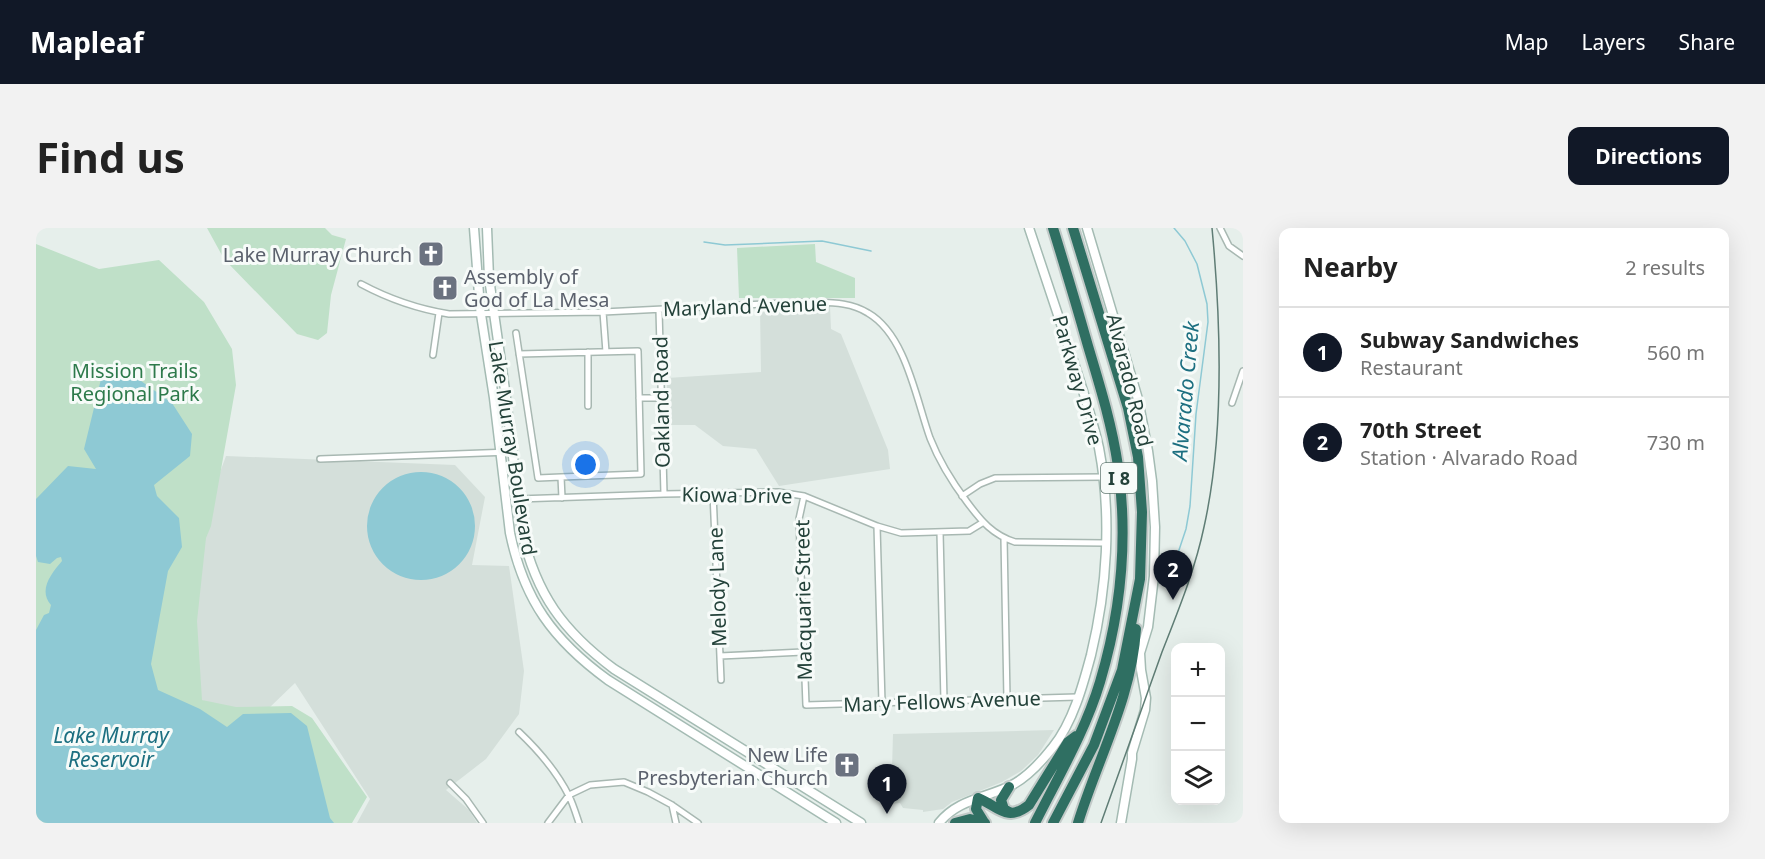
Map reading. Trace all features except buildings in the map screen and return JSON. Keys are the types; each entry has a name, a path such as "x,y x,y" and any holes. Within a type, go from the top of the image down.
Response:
{"highway":[{"name":"I 8","path":"1035,823 1081,732 1100,684 1112,638 1118,602 1122,537 1118,465 1106,407 1053,228"},
{"name":"I 8","path":"1053,823 1094,745 1107,713 1122,670 1140,579 1142,512 1138,457 1128,408 1073,228"},
{"path":"1078,823 1113,729 1124,692 1135,644 1140,579"},
{"path":"985,823 976,809 978,798 1001,812 1020,812 1029,805 1068,742 1081,732"},
{"path":"1009,787 1001,800 1004,809 1011,813"},
{"path":"955,823 970,819 985,823"}],"main road":[{"name":"Lake Murray Boulevard","path":"474,228 480,314 501,452 510,533 525,585 538,610 551,628 585,663 608,680 836,823"},
{"name":"Lake Murray Boulevard","path":"487,228 488,274 522,532 530,563 548,602 561,620 594,654 614,669 861,823"},
{"name":"Parkway Drive","path":"939,823 953,810 1021,780 1055,745 1070,720 1095,639 1104,580 1105,491 1099,448 1087,400 1029,228"},
{"name":"Alvarado Road","path":"1087,228 1138,399 1150,466 1154,511 1153,589 1144,643 1141,645 1140,664 1145,690 1145,710 1132,753 1122,823"},
{"path":"744,766 750,755"},
{"path":"822,815 826,802"}],"street":[{"path":"1220,228 1229,246 1243,256"},
{"name":"Maryland Avenue","path":"361,284 399,302 439,313 493,315 819,303 845,304 867,312 886,327 896,340 942,464 982,523 1004,538 1015,542 1105,543"},
{"name":"Oakland Road","path":"659,310 664,494"},
{"path":"603,312 606,352"},
{"path":"433,355 439,313"},
{"path":"516,333 519,354 538,478 641,474 638,351 519,354"},
{"path":"588,352 588,405"},
{"path":"1232,403 1243,371"},
{"path":"639,398 661,398"},
{"path":"320,459 513,452"},
{"path":"561,477 562,498"},
{"path":"962,496 980,484 995,478 1103,477"},
{"name":"Kiowa Drive","path":"518,499 761,491 804,496 877,526 901,533 969,531 982,523"},
{"name":"Melody Lane","path":"713,493 721,680"},
{"name":"Macquarie Street","path":"804,496 799,519 806,705"},
{"path":"877,526 882,702"},
{"path":"940,532 944,701"},
{"path":"1004,538 1007,699"},
{"path":"720,656 803,652"},
{"name":"Mary Fellows Avenue","path":"806,705 1077,697"},
{"path":"519,732 548,763 569,795 579,823"},
{"path":"548,823 569,795 590,785 624,782 672,805 698,823"},
{"path":"450,783 466,799 483,823"},
{"path":"672,805 676,823"}],"shaded area":[{"path":"830,306 831,329 841,334 888,450 890,469 779,486 756,449 723,446 695,425 667,425 667,378 761,372 760,309"},
{"path":"226,456 455,465 485,497 472,565 509,566 524,671 519,714 486,759 446,790 469,810 477,823 357,823 370,799 295,683 269,708 229,710 193,697 197,535"},
{"path":"1054,730 1038,755 1021,771 1002,782 952,802 943,809 923,812 923,810 903,808 900,803 891,804 893,734"}],"green space":[{"path":"207,228 325,228 332,235 346,239 331,295 327,333 318,340 297,334 224,259"},
{"name":"Lake Murray Reservoir","path":"36,244 99,269 159,260 204,302 232,349 236,385 211,526 206,538 197,621 202,700 236,707 292,706 312,718 367,797 352,823 36,823"},
{"path":"815,244 816,262 855,278 855,298 739,298 737,248"}],"water":[{"name":"Lake Murray Reservoir","path":"102,375 134,376 172,403 192,434 190,456 154,485 157,496 179,518 182,547 168,571 151,664 158,690 200,709 227,727 243,714 291,713 307,726 330,818 334,823 36,823 36,630 44,615 49,613 51,605 47,599 46,588 50,577 62,561 61,557 50,564 38,562 36,556 36,499 68,466 96,469 84,449"},
{"path":"421,472 442,476 459,488 471,505 475,526 471,547 459,564 442,576 421,580 400,576 383,564 371,547 367,526 371,505 383,488 400,476"}],"waterway":[{"name":"Alvarado Creek","path":"1174,228 1185,241 1197,264 1207,304 1208,322 1196,414 1190,506 1186,529 1175,562"},
{"path":"704,242 725,245 822,241 871,251"}],"tram line":[{"path":"1101,823 1191,575 1211,491 1219,378 1218,302 1212,228"}],"place":[{"name":"Lake Murray Church","path":"431,254"},
{"name":"Assembly of God of La Mesa","path":"445,288"},
{"name":"70th Street","path":"1173,600"},
{"name":"New Life Presbyterian Church","path":"847,765"},
{"name":"Subway Sandwiches","path":"887,814"}],"park label":[{"name":"Mission Trails Regional Park","path":"135,382"}]}
